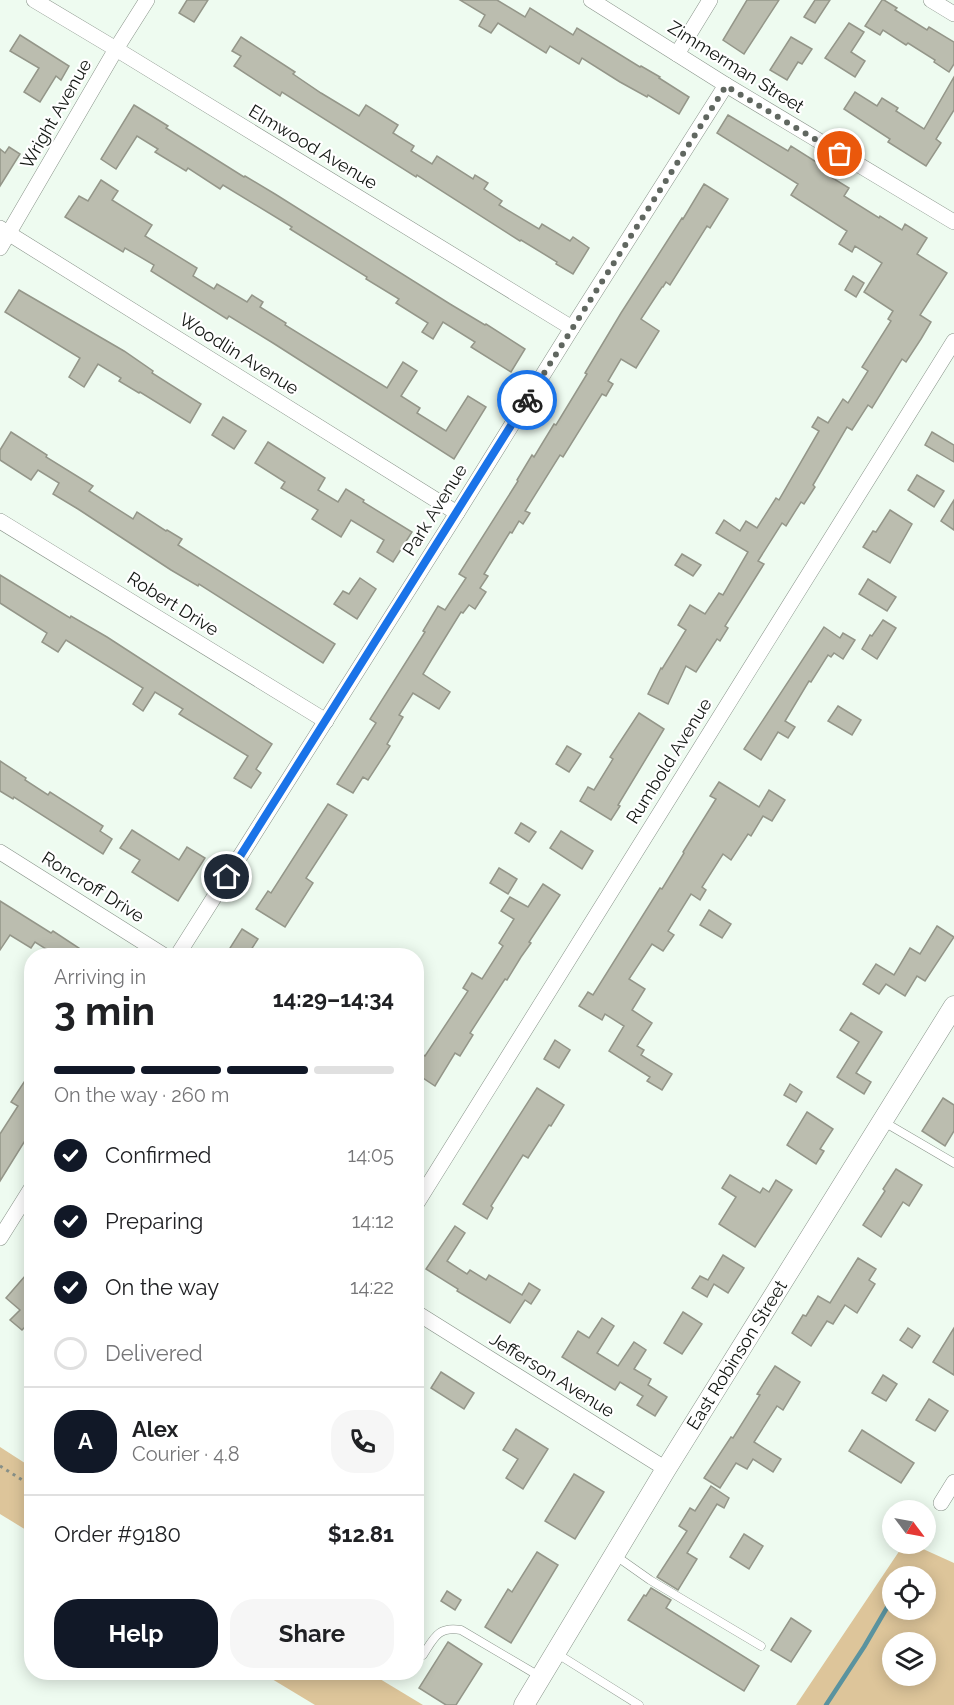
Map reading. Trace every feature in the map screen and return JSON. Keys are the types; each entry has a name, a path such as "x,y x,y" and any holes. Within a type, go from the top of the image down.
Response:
{"street":[{"name":"Elmwood Avenue","path":"34,0 572,328"},
{"name":"Wright Avenue","path":"0,248 5,230 147,0"},
{"name":"Zimmerman Street","path":"591,0 726,86 954,222"},
{"path":"677,54 710,0"},
{"path":"931,0 954,14"},
{"name":"Park Avenue","path":"182,948 726,86"},
{"name":"Woodlin Avenue","path":"5,230 457,513"},
{"name":"Rumbold Avenue","path":"424,1192 954,341"},
{"name":"Robert Drive","path":"0,521 326,721"},
{"name":"Roncroff Drive","path":"0,852 152,948"},
{"name":"East Robinson Street","path":"524,1705 666,1469 954,1006"},
{"path":"0,1238 24,1200"},
{"name":"Jefferson Avenue","path":"424,1317 666,1469"},
{"path":"941,1503 954,1482"}],"lane":[{"path":"883,1121 954,1164"},
{"path":"614,1555 650,1580 761,1646"},
{"path":"424,1653 442,1630 461,1630 540,1677"},
{"path":"555,1653 639,1705"}],"path":[{"path":"0,1466 24,1481"}],"shaded area":[{"path":"0,1447 24,1462 24,1529 0,1514"},
{"path":"897,1554 934,1554 954,1563 954,1705 796,1705 882,1577 882,1620 936,1620 936,1566 889,1566"},
{"path":"274,1680 382,1680 423,1705 315,1705"}],"building":[{"path":"187,0 208,0 194,22 179,13"},
{"path":"460,0 497,0 525,17 530,8 573,35 577,28 660,77 689,97 679,114 582,58 579,64 550,46 546,53 498,23 491,33 479,26 485,15"},
{"path":"747,0 779,0 744,54 723,40"},
{"path":"815,0 830,0 815,23 804,17"},
{"path":"882,0 927,30 929,27 954,42 954,64 949,72 908,43 906,45 883,30 880,35 865,26"},
{"path":"849,23 864,32 851,52 865,61 855,77 825,58"},
{"path":"20,35 69,66 61,80 56,76 40,102 24,92 39,68 10,51"},
{"path":"241,37 295,72 293,74 321,93 359,116 366,105 398,125 393,133 414,146 411,151 432,164 437,156 473,179 475,175 488,183 484,189 502,201 499,205 539,229 542,224 570,241 573,237 589,248 573,274 282,92 280,96 234,66 241,56 232,51"},
{"path":"791,37 812,49 802,64 798,62 787,80 770,70"},
{"path":"954,77 954,110 936,139 941,143 926,166 888,142 890,139 844,109 855,92 877,106 882,98 898,108 896,111 924,129"},
{"path":"134,105 244,177 525,349 511,372 471,347 475,342 443,322 433,339 422,332 428,323 396,303 399,299 366,279 367,277 223,185 220,189 188,168 186,171 155,152 158,149 137,136 116,169 101,159"},
{"path":"728,115 788,151 791,146 829,170 826,174 849,188 844,196 879,218 880,216 902,230 905,224 927,238 917,254 947,273 920,315 931,322 921,339 906,362 902,359 872,408 868,405 852,430 847,427 804,504 801,502 786,526 782,523 758,561 764,564 725,626 728,628 720,641 717,639 696,672 686,666 668,704 648,694 661,668 686,630 678,625 690,605 705,614 719,593 723,595 748,552 716,533 724,520 740,531 746,521 757,528 776,498 779,500 819,431 812,427 818,417 828,423 843,399 848,403 868,371 862,367 891,321 888,319 893,311 864,292 882,263 855,246 852,252 839,244 847,231 791,195 798,184 717,133"},
{"path":"9,147 20,154 0,186 0,149 5,153"},
{"path":"101,180 118,191 112,200 152,225 145,236 197,268 193,276 214,289 217,284 247,302 252,295 263,302 260,307 286,323 285,325 387,388 403,362 417,371 401,396 420,408 417,413 446,431 468,396 486,407 454,459 273,343 229,316 227,319 151,271 154,265 125,248 123,252 65,217 79,196 88,201"},
{"path":"704,184 728,199 710,228 707,226 670,285 666,282 641,319 659,331 636,368 621,359 608,381 613,384 606,396 602,394 563,457 560,455 525,511 530,513 523,524 519,521 512,533 510,532 484,574 488,576 480,588 486,592 475,609 469,605 463,613 461,612 423,674 450,692 439,709 413,693 399,715 403,717 387,744 390,746 368,780 363,777 353,793 337,784 376,723 370,719 425,632 423,631 438,606 445,610 466,578 459,574 532,455 534,457 554,424 556,425 621,313"},
{"path":"853,276 864,283 856,297 845,290"},
{"path":"19,290 124,351 153,371 152,373 201,404 190,423 119,381 121,378 98,364 84,387 69,377 80,358 5,312"},
{"path":"223,417 246,431 234,449 212,435"},
{"path":"11,432 93,486 89,491 133,519 137,512 182,539 178,545 335,644 323,663 199,584 198,586 171,570 53,494 59,483 38,470 31,480 0,460 0,450"},
{"path":"932,432 954,445 954,462 925,445"},
{"path":"268,442 325,478 318,490 338,502 346,489 412,532 393,562 377,552 384,540 351,520 341,537 312,519 318,510 281,488 285,482 255,463"},
{"path":"917,475 944,491 934,507 908,490"},
{"path":"954,500 954,530 941,521"},
{"path":"890,510 912,524 890,563 863,547"},
{"path":"682,554 701,565 693,576 675,565"},
{"path":"0,575 70,618 71,616 107,637 272,744 256,769 261,773 251,788 234,778 248,756 179,714 183,709 155,692 143,711 133,704 143,688 66,640 58,652 42,642 47,633 0,603"},
{"path":"360,578 376,589 357,619 334,604 343,591 349,594"},
{"path":"868,579 896,597 887,611 859,594"},
{"path":"883,620 896,628 877,659 862,649"},
{"path":"824,627 840,638 843,633 855,640 843,659 834,653 831,657 828,655 785,721 795,727 788,738 778,732 761,760 744,749"},
{"path":"838,706 861,720 852,735 828,721"},
{"path":"639,713 664,729 611,820 580,801 588,787 594,790 613,759 610,757"},
{"path":"567,746 581,754 569,772 556,764"},
{"path":"0,761 48,795 50,792 103,826 100,831 112,839 103,854 14,797 13,799 0,791"},
{"path":"719,782 759,807 769,790 785,800 772,821 763,816 751,836 748,834 731,860 723,854 702,887 706,890 700,900 691,894 668,931 674,935 663,951 652,944 629,979 645,989 632,1010 652,1023 637,1046 644,1050 641,1055 672,1074 662,1090 647,1081 650,1077 609,1051 624,1026 605,1014 602,1020 579,1006 588,992 593,995 660,888 662,889 716,799 710,796"},
{"path":"328,804 347,815 306,878 313,883 285,927 256,909 268,891 271,893"},
{"path":"521,823 536,832 529,842 515,833"},
{"path":"132,830 179,860 187,847 205,858 178,901 132,872 140,860 120,848"},
{"path":"561,831 593,851 582,869 550,848"},
{"path":"499,868 517,879 508,894 490,883"},
{"path":"543,884 560,895 507,980 505,979 470,1033 473,1035 460,1056 455,1053 435,1086 424,1079 424,1055 468,991 463,988 472,973 482,979 503,946 499,943 514,919 501,911 510,897 528,907"},
{"path":"0,901 79,948 44,948 35,942 31,948 10,935 0,950"},
{"path":"709,910 731,924 722,938 700,925"},
{"path":"937,926 954,937 925,981 917,976 905,996 886,984 879,994 863,984 876,964 894,975 910,948 920,954"},
{"path":"242,929 258,939 252,948 230,948"},
{"path":"851,1013 882,1032 856,1073 871,1082 864,1094 837,1077 859,1042 840,1030"},
{"path":"555,1040 570,1050 559,1068 544,1059"},
{"path":"24,1082 24,1142 0,1181 0,1134 18,1106 11,1102"},
{"path":"790,1084 802,1092 796,1102 784,1095"},
{"path":"537,1088 564,1105 528,1158 523,1155 491,1206 493,1208 487,1219 463,1204"},
{"path":"943,1098 954,1105 954,1131 945,1146 922,1131"},
{"path":"807,1112 833,1129 820,1149 824,1151 816,1164 787,1145"},
{"path":"896,1169 922,1185 909,1206 903,1202 881,1237 863,1225"},
{"path":"730,1175 760,1193 763,1188 769,1192 776,1180 792,1190 755,1247 719,1224 736,1197 722,1188"},
{"path":"455,1226 465,1233 447,1261 467,1274 470,1270 486,1280 489,1275 522,1295 529,1283 540,1290 531,1304 525,1300 510,1323 426,1269"},
{"path":"723,1255 744,1268 728,1293 714,1284 707,1297 692,1288 700,1276 708,1280"},
{"path":"858,1258 876,1269 869,1280 875,1284 857,1313 845,1305 833,1324 827,1321 811,1346 792,1333 818,1296 830,1303"},
{"path":"24,1277 24,1328 22,1330 10,1320 20,1310 6,1298"},
{"path":"683,1312 702,1324 682,1354 664,1343"},
{"path":"602,1318 614,1326 597,1353 618,1366 634,1342 646,1350 634,1369 651,1379 648,1385 667,1397 655,1416 637,1405 643,1396 620,1382 615,1390 562,1357 578,1331 589,1338"},
{"path":"908,1328 920,1336 912,1348 900,1340"},
{"path":"954,1328 954,1375 933,1362"},
{"path":"775,1366 800,1382 783,1410 777,1406 754,1442 781,1459 773,1472 753,1459 747,1469 736,1463 720,1488 704,1478 731,1437 733,1438"},
{"path":"441,1372 474,1393 464,1409 431,1388"},
{"path":"883,1375 897,1384 886,1401 872,1393"},
{"path":"929,1399 948,1411 935,1431 916,1420"},
{"path":"516,1429 548,1449 523,1489 506,1478 518,1459 503,1450"},
{"path":"862,1430 914,1463 901,1483 849,1451"},
{"path":"574,1474 604,1492 575,1539 545,1521"},
{"path":"711,1486 729,1498 724,1508 717,1504 687,1553 697,1559 678,1590 657,1577 687,1531 679,1526 690,1508 695,1511"},
{"path":"744,1534 763,1546 749,1569 730,1557"},
{"path":"537,1552 558,1565 511,1643 485,1627 508,1589 512,1592"},
{"path":"651,1588 671,1600 666,1608 759,1666 744,1691 628,1620"},
{"path":"447,1591 461,1600 455,1610 441,1601"},
{"path":"791,1618 811,1631 791,1662 771,1650"},
{"path":"448,1642 482,1664 456,1705 446,1705 419,1688"}],"waterway":[{"path":"826,1705 882,1616"}],"way so far":[{"path":"527,400 726,86 840,154"}],"route":[{"path":"227,877 527,400"}]}
